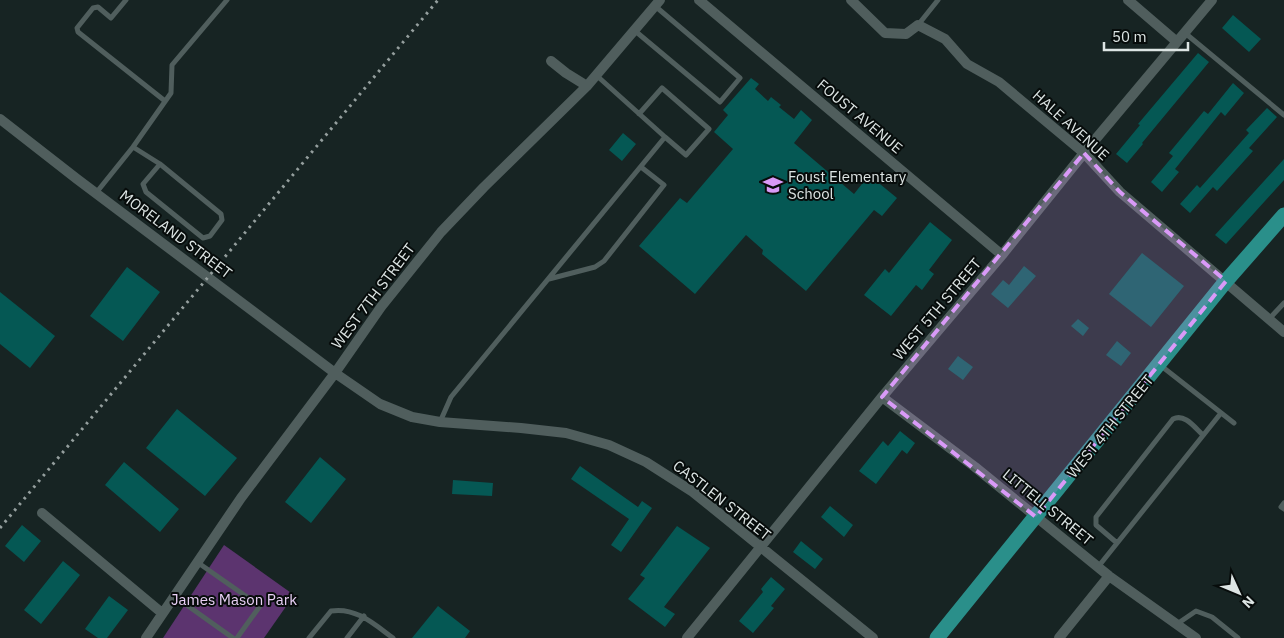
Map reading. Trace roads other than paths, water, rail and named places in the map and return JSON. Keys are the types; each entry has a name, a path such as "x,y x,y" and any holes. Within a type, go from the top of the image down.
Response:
{"main road":[{"name":"WEST 4TH STREET","path":"937,638 1226,281 1284,215"}],"street":[{"name":"FOUST AVENUE","path":"699,0 1002,255"},
{"path":"851,0 885,33 906,34 918,25"},
{"path":"1128,0 1177,42"},
{"name":"WEST 5TH STREET","path":"687,638 882,397 1002,255 1084,153 1212,0"},
{"name":"WEST 7TH STREET","path":"146,638 241,498 335,373 381,307 441,232 587,86 657,3"},
{"name":"HALE AVENUE","path":"918,25 945,39 967,64 998,82 1084,153 1120,192 1284,332"},
{"path":"551,61 587,86"},
{"name":"MORELAND STREET","path":"0,118 335,373"},
{"name":"CASTLEN STREET","path":"335,373 380,404 412,417 440,422 566,433 609,445 646,462 693,492 873,638"},
{"name":"LITTELL STREET","path":"882,397 975,468 1109,576 1196,638"},
{"path":"42,512 162,613"},
{"path":"1059,638 1109,576"}],"lane":[{"path":"126,0 111,18 98,7 93,8 77,28 78,32 165,101"},
{"path":"96,192 133,147 171,93 172,65 227,0"},
{"path":"918,25 938,0"},
{"path":"634,30 720,102 740,78 657,3"},
{"path":"1185,32 1284,114"},
{"path":"596,75 639,114 686,155 709,129 662,88 639,114"},
{"path":"440,422 451,397 665,137"},
{"path":"133,147 160,164 221,214 222,220 210,236 203,238 146,192 143,184 160,164"},
{"path":"549,279 595,267 604,261 664,185 641,166"},
{"path":"1269,319 1284,303"},
{"path":"1159,364 1234,424"},
{"path":"1098,567 1221,413"},
{"path":"1117,543 1096,525 1096,517 1173,420 1178,417 1183,418 1203,435"},
{"path":"1284,503 1281,507 1284,509"},
{"path":"174,596 235,638 260,606 197,562"},
{"path":"309,638 331,611 339,610 364,616 393,638"},
{"path":"1177,624 1196,611 1212,617 1238,638"},
{"path":"347,638 364,616"}],"railway":[{"path":"0,528 438,0"}],"place":[{"name":"Foust Elementary School","path":"773,185"}],"park label":[{"name":"James Mason Park","path":"234,599"}]}
